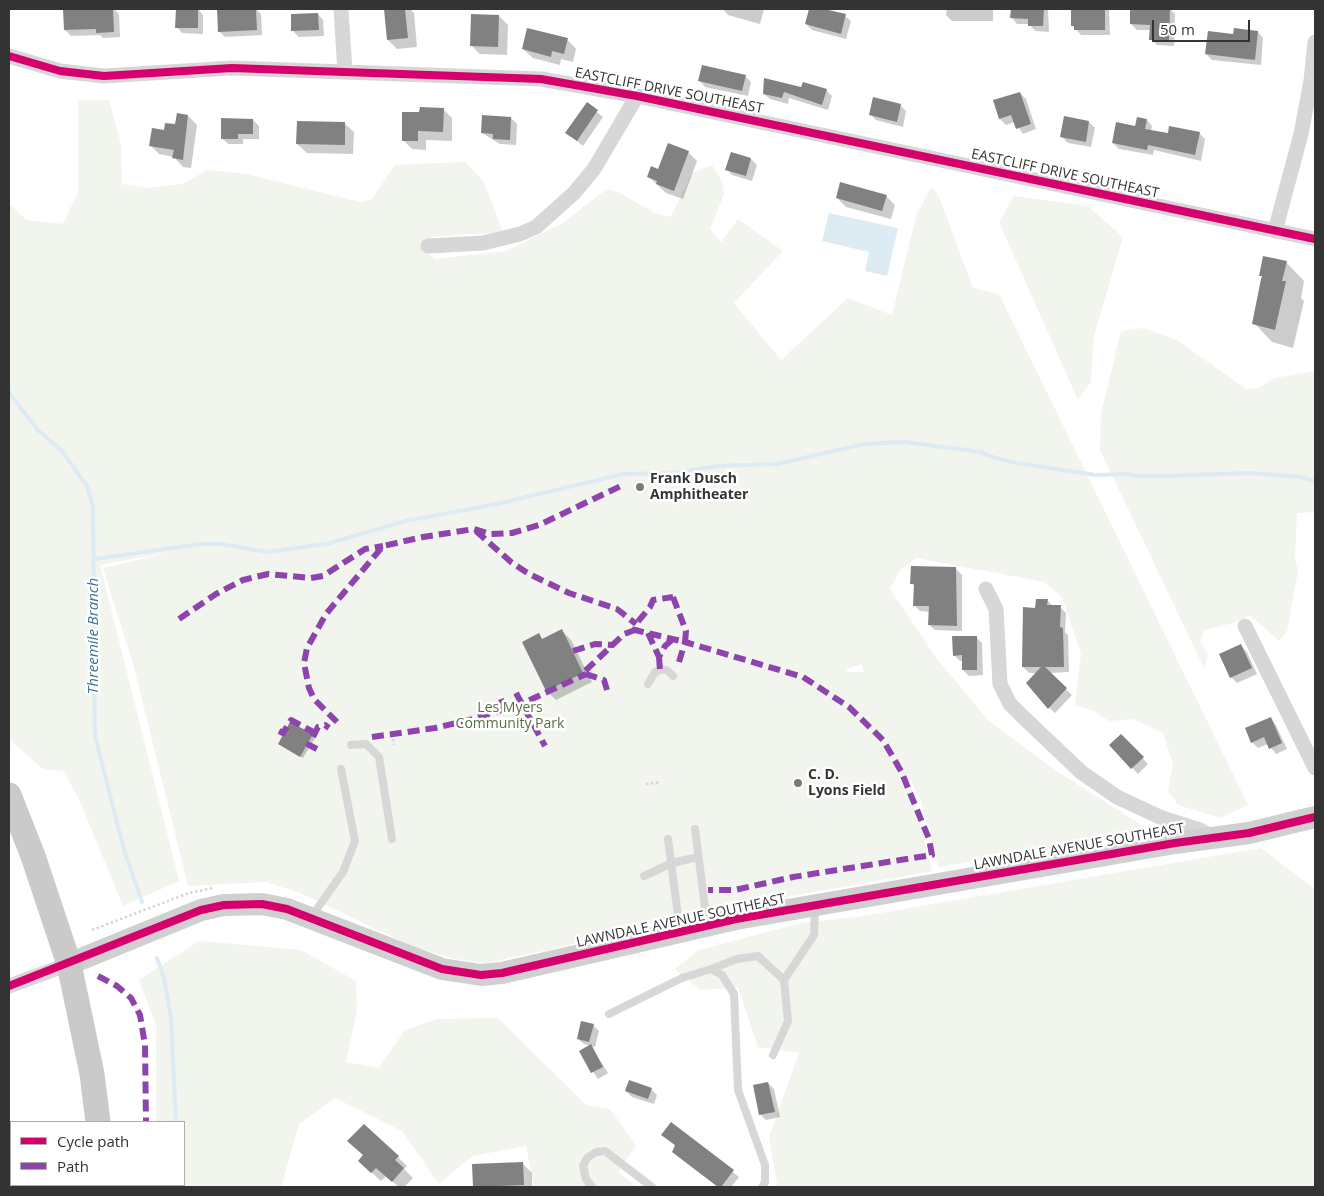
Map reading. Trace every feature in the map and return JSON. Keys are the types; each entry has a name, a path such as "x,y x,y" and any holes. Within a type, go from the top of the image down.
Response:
{"main road":[{"path":"9,796 33,856 68,964 91,1066 98,1121"}],"street":[{"path":"341,9 345,72"},
{"path":"1275,230 1301,134 1312,80 1315,42"},
{"name":"EASTCLIFF DRIVE SOUTHEAST","path":"9,56 60,71 104,76 232,68 515,76 637,96 1315,239"},
{"path":"428,246 483,243 520,234 536,227 574,194 594,169 637,96"},
{"path":"986,589 996,609 1000,684 1010,704 1081,772 1117,797 1162,818 1200,830 1214,838"},
{"path":"1245,626 1315,768"},
{"name":"LAWNDALE AVENUE SOUTHEAST","path":"68,964 201,910 224,905 262,904 310,918 419,961 442,968 481,975 524,969 707,925 815,905 1250,833 1315,817"},
{"path":"9,986 68,964"}],"lane":[{"path":"648,684 655,672 662,669 674,676"},
{"path":"351,745 355,743 366,744 378,758 392,839"},
{"path":"310,918 343,872 355,841 341,769"},
{"path":"695,830 707,925"},
{"path":"668,839 680,931"},
{"path":"644,876 672,862 698,857"},
{"path":"773,1055 788,1022 784,980 814,935 815,905"},
{"path":"609,1014 682,978 737,959 758,956 784,980"},
{"path":"711,969 722,975 734,994 738,1090 765,1165 765,1182 762,1187"},
{"path":"592,1187 586,1179 583,1166 587,1158 596,1152 605,1151 652,1187"}],"path":[{"path":"392,734 394,745"},
{"path":"646,784 661,782"}],"green space":[{"name":"Les Myers Community Park","path":"78,100 109,100 121,144 122,184 148,188 183,184 207,170 247,174 360,202 371,200 395,165 465,162 484,182 503,232 431,237 420,246 435,259 506,251 561,224 607,189 618,192 655,213 671,217 692,173 712,165 722,181 724,194 710,229 721,242 738,219 783,251 734,303 781,360 848,298 892,315 916,216 931,187 938,194 973,288 999,294 1248,805 1220,818 1178,805 1168,791 1173,764 1163,733 1133,719 1109,721 1094,711 1075,705 1081,654 1062,597 1044,582 916,558 900,570 890,589 937,659 989,721 1058,772 1151,831 938,867 921,801 909,777 932,871 664,920 553,949 485,963 455,959 416,948 300,893 266,882 188,886 134,667 103,568 171,552 100,565 179,881 123,906 79,799 63,771 43,769 12,742 9,735 9,204 27,220 63,224 78,192","holes":["862,664 864,672 848,672 846,669"]},
{"path":"1014,196 1088,206 1123,237 1094,336 1091,382 1078,400 999,222"},
{"path":"1143,328 1177,340 1246,389 1259,388 1275,378 1315,371 1315,512 1297,513 1295,558 1298,571 1287,631 1279,641 1250,615 1233,623 1204,630 1200,641 1208,655 1204,668 1100,450 1101,414 1121,331"},
{"path":"1261,848 1315,889 1315,1187 775,1187 777,1184 769,1137 799,1053 758,1047 738,987 701,990 674,969 699,950 801,923 857,917"},
{"path":"199,941 301,950 356,981 357,1010 346,1062 379,1068 405,1030 437,1019 498,1018 586,1105 610,1109 636,1145 618,1172 637,1187 534,1187 526,1146 472,1156 439,1184 402,1131 335,1098 299,1124 281,1187 156,1187 185,1186 185,1121 156,1121 156,1025 139,980"}],"shaded area":[{"path":"829,213 898,228 887,276 865,271 869,252 822,241"}],"building":[{"path":"63,9 113,9 114,32 96,33 96,29 64,30"},
{"path":"176,9 198,9 198,28 175,28"},
{"path":"217,9 256,9 257,30 218,32"},
{"path":"384,9 405,9 408,38 387,40"},
{"path":"809,9 824,9 846,14 841,34 805,24"},
{"path":"1011,9 1044,9 1043,26 1028,26 1028,19 1010,18"},
{"path":"1071,9 1105,9 1105,30 1074,30 1074,26 1071,26"},
{"path":"1130,9 1170,9 1169,40 1149,40 1150,25 1130,24"},
{"path":"318,13 319,30 291,31 291,14"},
{"path":"471,14 499,15 498,47 470,46"},
{"path":"527,28 568,38 564,54 552,51 551,57 522,49"},
{"path":"1234,28 1258,31 1255,60 1205,54 1208,31 1233,34"},
{"path":"702,65 746,75 742,91 698,81"},
{"path":"764,78 801,87 803,82 827,89 822,105 784,92 782,98 763,94"},
{"path":"1020,92 1031,124 1016,129 1011,115 999,119 993,100"},
{"path":"873,97 901,104 897,122 869,115"},
{"path":"587,102 598,110 577,141 565,133"},
{"path":"420,107 444,108 443,132 418,131 418,141 402,141 402,112 419,112"},
{"path":"177,113 188,115 183,160 172,158 174,150 149,146 152,128 164,130 165,123 175,124"},
{"path":"482,115 511,117 510,140 493,139 493,134 481,133"},
{"path":"1064,116 1089,121 1086,142 1060,137"},
{"path":"1137,117 1147,119 1145,129 1168,133 1169,126 1200,132 1195,155 1148,145 1147,150 1112,143 1116,122 1135,126"},
{"path":"221,118 253,119 253,134 238,134 238,139 221,139"},
{"path":"297,121 345,122 345,145 296,144"},
{"path":"668,143 689,151 674,191 656,184 657,181 647,177 651,166 658,169"},
{"path":"731,152 751,158 746,176 725,170"},
{"path":"840,182 887,195 882,211 836,198"},
{"path":"1263,256 1287,261 1282,281 1286,281 1275,330 1252,324 1262,276 1259,276"},
{"path":"911,566 956,567 957,626 928,625 929,606 913,606 914,584 910,584"},
{"path":"1036,599 1048,599 1047,605 1061,605 1060,627 1063,628 1064,667 1045,667 1067,688 1048,709 1026,683 1041,667 1022,667 1023,607 1035,608"},
{"path":"562,629 583,673 546,691 522,642 539,633 542,639"},
{"path":"952,636 977,636 977,670 962,670 962,655 953,656"},
{"path":"1241,644 1252,668 1230,678 1219,654"},
{"path":"1271,717 1282,743 1269,749 1264,737 1251,743 1245,728"},
{"path":"290,722 313,734 300,757 278,744"},
{"path":"1121,734 1144,757 1131,769 1109,745"},
{"path":"581,1021 594,1024 589,1042 577,1039"},
{"path":"591,1044 603,1067 591,1073 579,1051"},
{"path":"629,1080 652,1088 648,1099 625,1091"},
{"path":"768,1082 775,1112 759,1115 753,1085"},
{"path":"671,1122 734,1170 721,1187 718,1187 672,1152 675,1145 661,1135"},
{"path":"364,1124 399,1156 395,1160 404,1168 392,1182 376,1168 371,1173 358,1161 363,1155 347,1141"},
{"path":"523,1162 524,1185 473,1187 472,1164"}],"waterway":[{"name":"Threemile Branch","path":"9,393 38,430 62,451 87,486 93,507 95,736 124,850 142,902"},
{"path":"95,559 201,544 221,544 267,552 327,544 405,521 497,504 623,474 673,473 717,466 777,464 865,444 904,442 982,452 985,455 1016,463 1096,475 1166,476 1250,473 1300,477 1315,481"},
{"name":"Threemile Branch","path":"157,958 164,978 171,1018 176,1121"}],"marked path":[{"path":"337,722 314,699 309,688 304,663 307,648 326,614 383,546 423,537 474,529 490,534 512,533 539,525 623,485"},
{"path":"476,531 511,562 529,574 569,593 617,609 636,624"},
{"path":"179,619 216,594 243,580 268,574 311,578 323,576 365,549 383,546"},
{"path":"673,597 686,631 685,642 635,630 636,624 650,607 653,600 673,597"},
{"path":"607,690 604,680 583,673 624,634 635,630"},
{"path":"648,633 659,657 665,646 673,639"},
{"path":"679,662 685,642 803,677 849,707 883,740 901,771 929,839 932,855 793,877 735,890 708,890"},
{"path":"573,651 595,644 614,645"},
{"path":"659,657 660,670"},
{"path":"372,737 435,728 469,720 521,704 586,674"},
{"path":"516,693 545,746"},
{"path":"501,699 505,709"},
{"path":"279,731 283,733 291,720 315,733"},
{"path":"317,749 309,745 318,727 325,725 329,728"},
{"path":"98,976 117,986 131,998 140,1015 145,1045 146,1121"}],"cycle path":[{"path":"9,56 60,71 104,76 232,68 541,79 637,96 1315,239"},
{"path":"9,986 201,910 224,905 262,904 287,909 442,969 481,975 502,973 736,919 1175,843 1249,833 1315,817"}],"place":[{"name":"Frank Dusch Amphitheater","path":"640,487"},
{"name":"C. D. Lyons Field","path":"798,783"}]}
